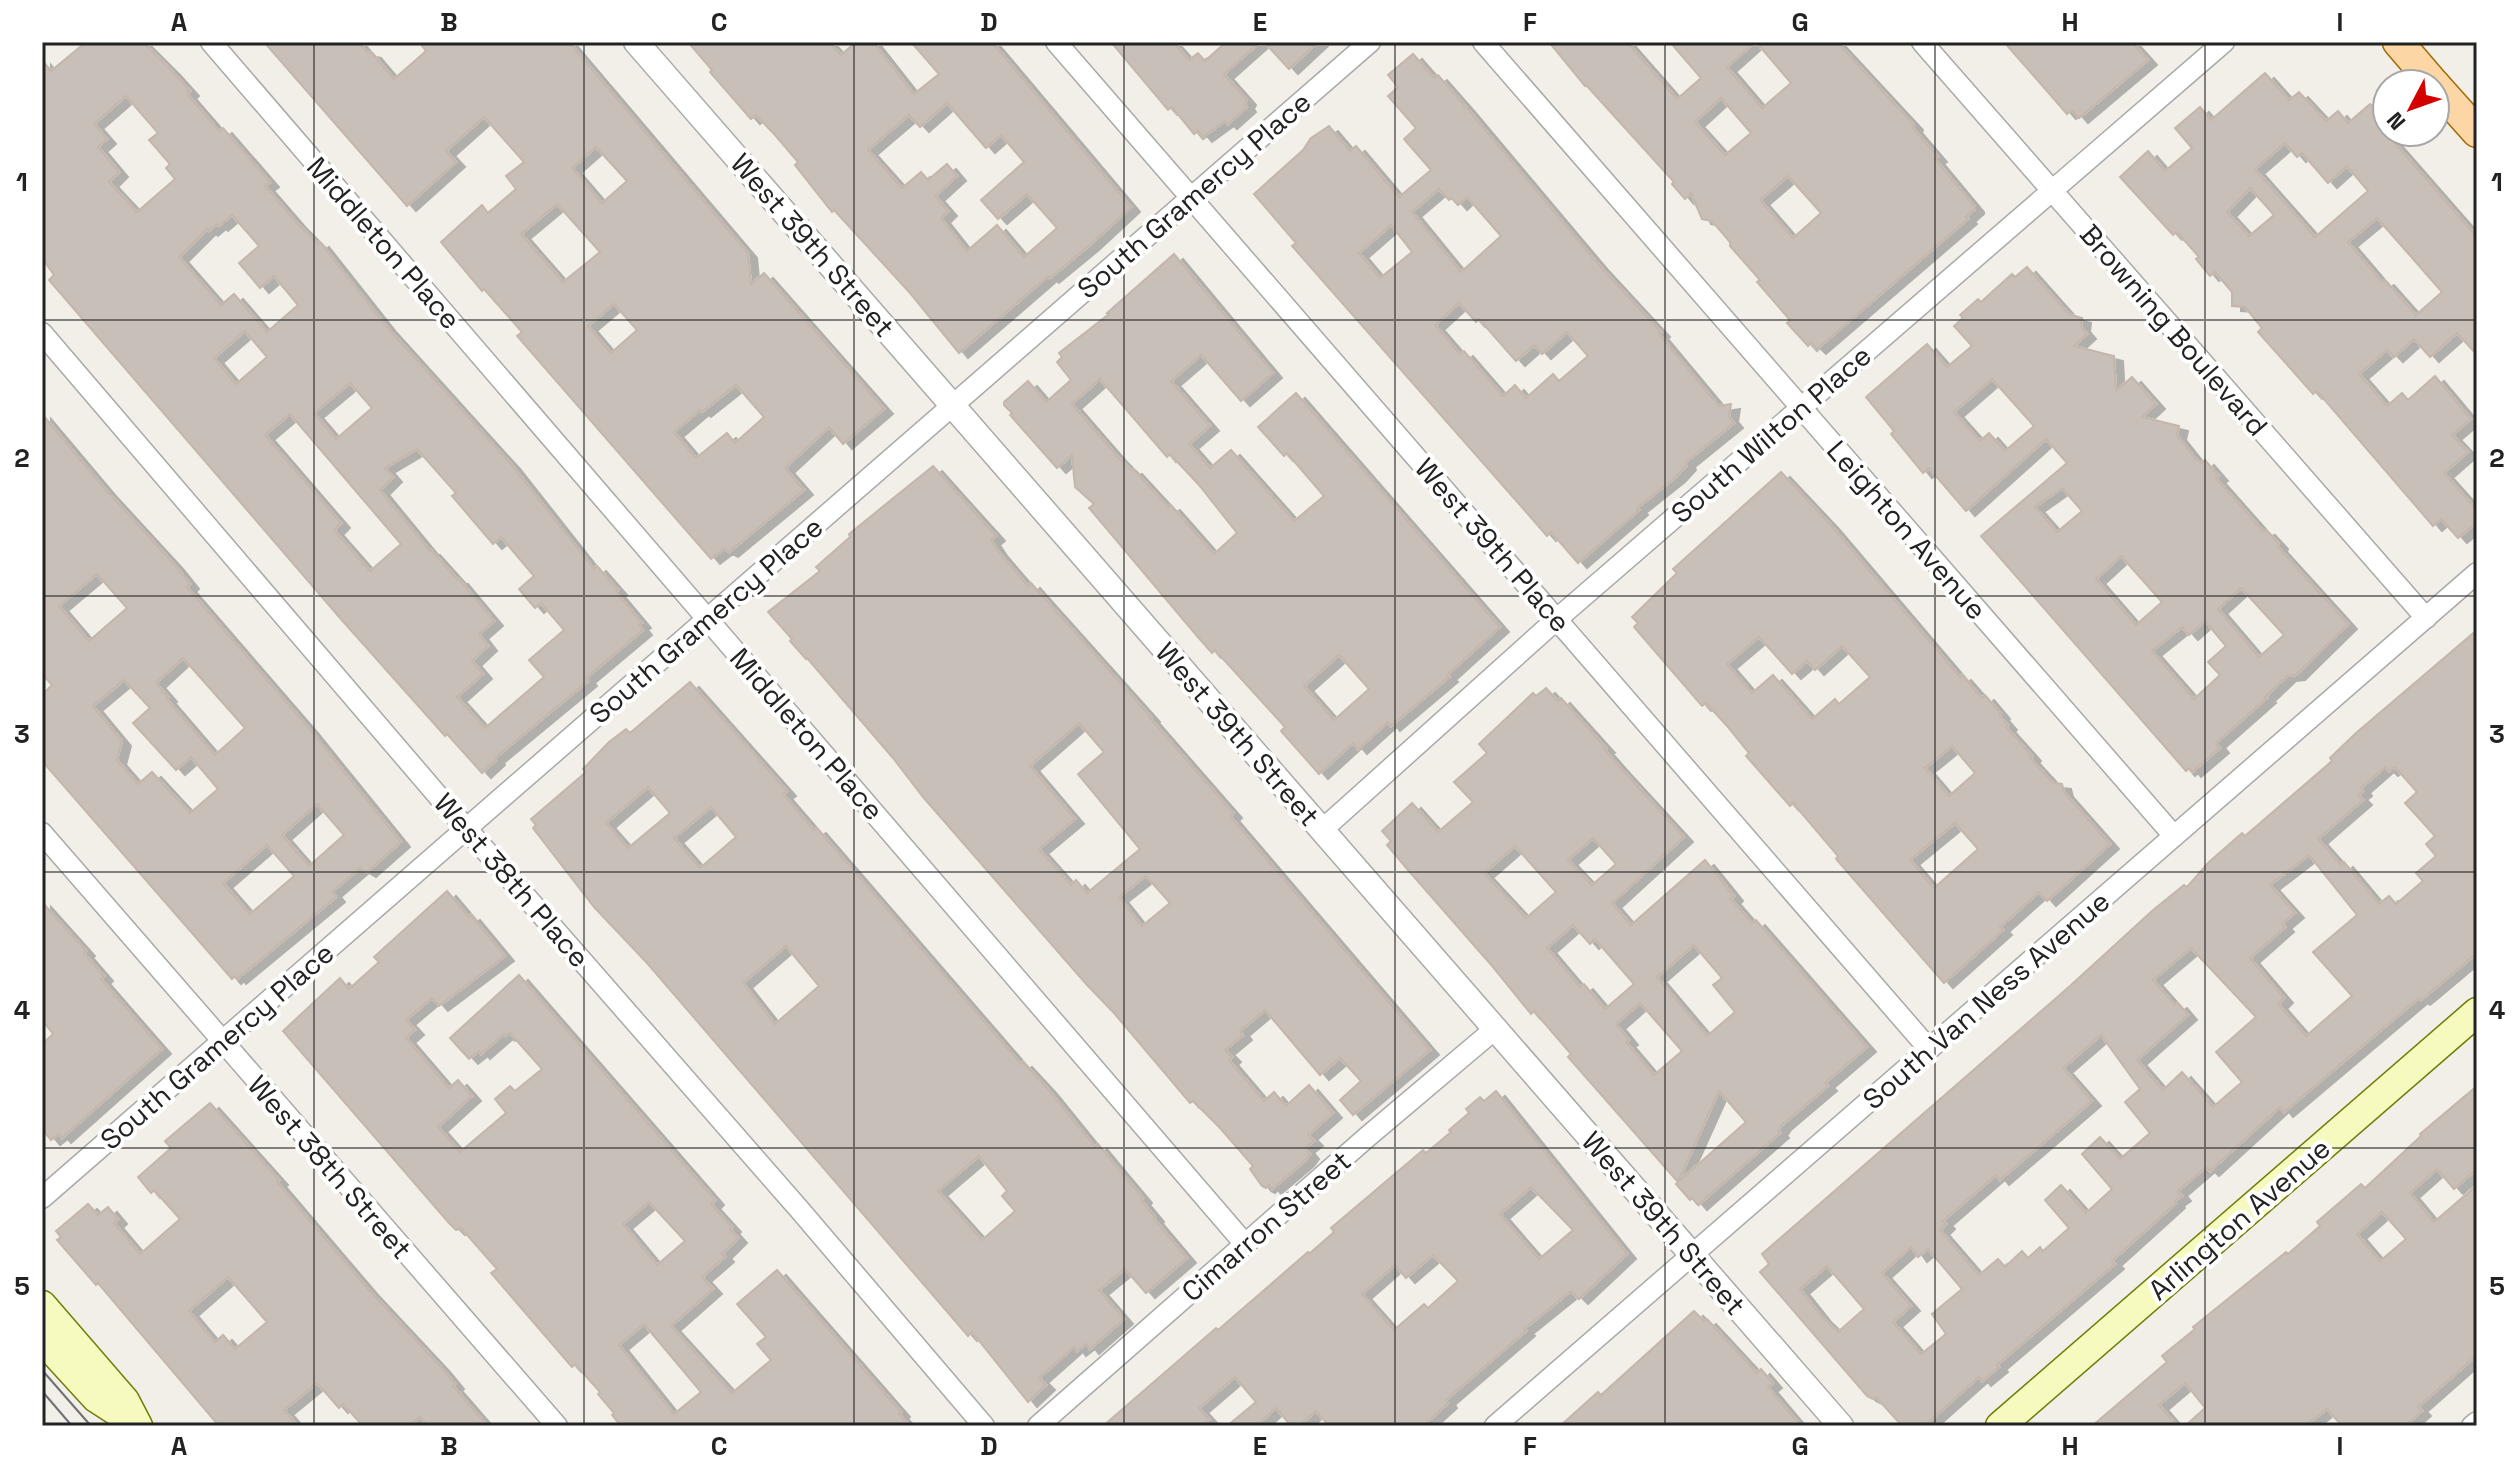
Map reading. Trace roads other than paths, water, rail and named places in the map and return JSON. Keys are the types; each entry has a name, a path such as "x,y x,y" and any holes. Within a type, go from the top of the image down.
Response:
{"main road":[{"path":"2398,42 2421,68"},
{"path":"2451,102 2477,132"},
{"name":"Arlington Avenue","path":"2000,1426 2477,1012"},
{"path":"42,1305 125,1401 137,1426"},
{"path":"42,1339 96,1398 137,1426"}],"street":[{"name":"Middleton Place","path":"211,42 1245,1244"},
{"name":"West 39th Street","path":"636,42 1841,1426"},
{"name":"West 39th Place","path":"1056,42 1929,1049"},
{"name":"South Gramercy Place","path":"42,1198 1370,42"},
{"name":"Leighton Avenue","path":"1483,42 2174,836"},
{"name":"Browning Boulevard","path":"1922,42 2426,618"},
{"name":"South Wilton Place","path":"1322,830 1557,619 2224,42"},
{"name":"West 38th Place","path":"42,333 466,829 799,1209 984,1426"},
{"name":"South Van Ness Avenue","path":"1495,1426 2477,573"},
{"name":"West 38th Street","path":"42,833 557,1426"},
{"name":"Cimarron Street","path":"1038,1426 1495,1029"},
{"path":"2472,1426 2477,1422"}],"tram line":[{"path":"42,1370 91,1426"},
{"path":"42,1391 72,1426"}]}
